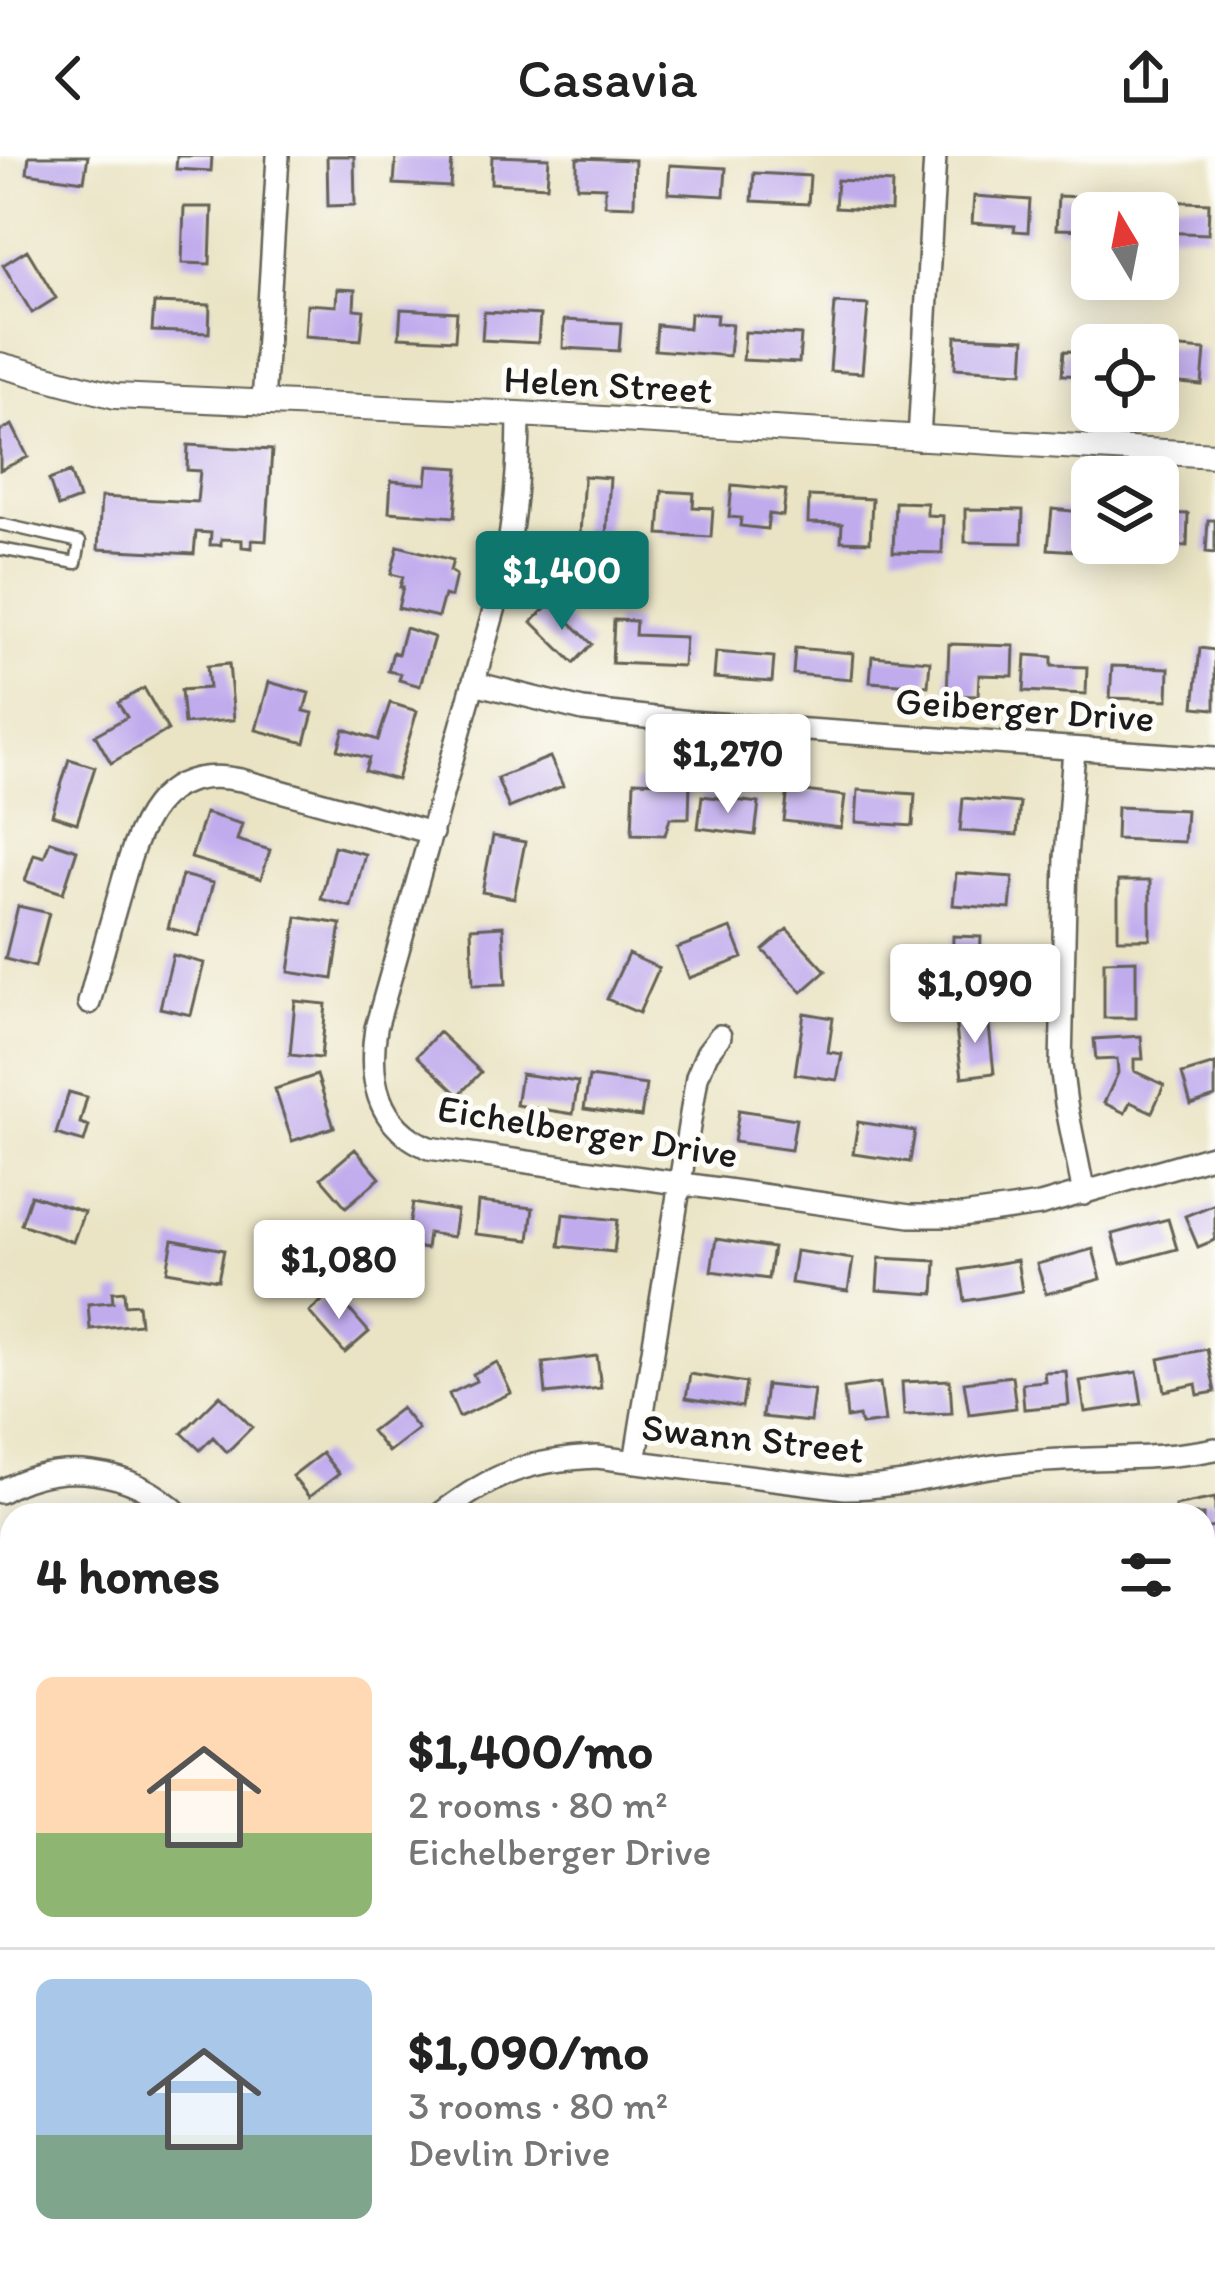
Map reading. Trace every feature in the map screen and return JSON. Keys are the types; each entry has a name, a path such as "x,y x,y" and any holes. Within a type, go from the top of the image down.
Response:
{"street":[{"path":"263,404 278,156"},
{"path":"919,439 935,156"},
{"name":"Helen Street","path":"0,365 115,396 519,414 1215,455"},
{"name":"Eichelberger Drive","path":"519,414 519,479 502,582 376,1028 374,1080 389,1116 406,1136 429,1148 910,1216 1002,1213 1215,1155"},
{"name":"Geiberger Drive","path":"474,683 583,710 690,722 1215,758"},
{"path":"1074,749 1061,1065 1084,1194"},
{"path":"88,1003 135,837 156,805 188,782 213,776 241,779 432,833"},
{"path":"635,1462 697,1077 720,1036"},
{"name":"Swann Street","path":"456,1503 485,1482 534,1463 597,1457 872,1488 1001,1465 1215,1449"},
{"path":"0,1492 28,1478 80,1471 130,1483 165,1503"}],"lane":[{"path":"0,524 80,542 76,563 0,549"}],"building":[{"path":"29,156 88,156 84,181 27,173"},
{"path":"177,156 212,156 211,171 176,169"},
{"path":"327,156 354,156 355,205 328,206"},
{"path":"396,156 452,159 450,187 394,184"},
{"path":"492,156 549,158 547,186 491,183"},
{"path":"577,158 635,160 634,206 605,205 605,187 577,186"},
{"path":"670,165 726,168 724,196 668,193"},
{"path":"754,173 810,176 808,204 752,201"},
{"path":"837,180 892,183 891,211 835,208"},
{"path":"974,196 1030,200 1028,232 1014,231 1015,226 972,223"},
{"path":"1058,196 1071,197 1071,229 1056,229"},
{"path":"1179,202 1209,203 1208,234 1179,233"},
{"path":"184,207 212,207 210,264 182,263"},
{"path":"27,250 56,298 32,313 3,265"},
{"path":"337,289 355,290 354,309 364,310 361,340 305,336 307,304 336,306"},
{"path":"154,303 210,305 209,333 152,331"},
{"path":"835,303 868,305 862,373 830,371"},
{"path":"401,309 457,312 455,340 399,337"},
{"path":"484,312 540,315 538,343 482,340"},
{"path":"690,313 717,315 716,323 732,324 729,356 655,350 657,325 689,328"},
{"path":"564,320 621,323 619,351 563,348"},
{"path":"745,332 801,335 799,363 743,360"},
{"path":"956,336 1025,339 1023,372 955,368"},
{"path":"1179,348 1205,350 1202,385 1179,383"},
{"path":"1064,351 1071,351 1071,375 1062,375"},
{"path":"12,425 28,457 0,470 0,431"},
{"path":"188,445 272,450 266,541 252,540 252,548 242,547 242,540 221,539 221,545 210,545 211,533 196,532 194,554 98,549 101,497 197,502 200,471 187,470"},
{"path":"428,466 459,468 455,517 389,512 391,481 426,484"},
{"path":"70,472 79,499 58,507 49,480"},
{"path":"584,476 610,478 606,536 580,534"},
{"path":"732,485 786,490 783,516 769,514 767,529 740,526 741,518 729,517"},
{"path":"662,491 694,493 693,507 713,508 711,537 659,534"},
{"path":"809,496 872,499 870,542 841,541 842,524 808,523"},
{"path":"895,502 927,503 927,515 943,516 942,553 893,552"},
{"path":"965,509 1023,510 1022,543 965,542"},
{"path":"1052,509 1071,511 1071,551 1048,549"},
{"path":"1179,514 1188,514 1187,546 1179,546"},
{"path":"1208,520 1215,520 1215,553 1206,552"},
{"path":"398,546 453,560 450,571 456,575 451,597 444,595 438,617 398,608 403,577 391,574"},
{"path":"550,603 592,644 574,663 532,622"},
{"path":"614,620 636,621 635,635 685,637 683,666 612,663"},
{"path":"405,628 434,637 420,686 388,671"},
{"path":"949,644 1014,646 1013,676 979,675 978,696 947,695"},
{"path":"795,648 853,653 851,679 793,674"},
{"path":"1200,648 1215,650 1215,709 1194,707"},
{"path":"716,652 774,657 772,682 714,678"},
{"path":"1026,655 1052,657 1052,666 1087,667 1086,694 1024,691"},
{"path":"872,656 930,661 928,686 870,682"},
{"path":"229,664 234,720 184,724 181,690 209,688 207,666"},
{"path":"1112,666 1169,668 1168,700 1110,698"},
{"path":"269,682 309,693 304,711 313,713 305,743 256,730"},
{"path":"144,688 168,730 111,763 95,735 127,717 118,703"},
{"path":"390,703 417,711 397,780 365,771 369,758 338,750 344,729 378,740"},
{"path":"550,757 563,786 509,808 497,778"},
{"path":"69,759 95,767 77,823 52,815"},
{"path":"634,781 690,783 689,818 670,818 665,835 632,834"},
{"path":"788,789 845,796 841,828 784,821"},
{"path":"858,790 915,794 913,826 856,822"},
{"path":"702,796 759,803 755,835 698,828"},
{"path":"963,798 1020,803 1017,835 960,831"},
{"path":"1117,807 1186,810 1184,842 1116,839"},
{"path":"205,813 242,824 237,840 270,850 261,879 191,858"},
{"path":"493,836 525,842 514,898 482,892"},
{"path":"50,841 77,850 63,893 25,881 34,854 44,857"},
{"path":"334,846 365,854 351,907 321,899"},
{"path":"956,873 1013,877 1010,909 953,905"},
{"path":"182,875 213,883 199,936 168,928"},
{"path":"1118,881 1150,881 1150,939 1118,939"},
{"path":"18,906 49,913 35,967 5,959"},
{"path":"297,917 341,924 333,979 289,972"},
{"path":"503,926 506,984 473,985 471,928"},
{"path":"731,928 743,958 689,978 677,948"},
{"path":"787,929 826,971 802,992 763,950"},
{"path":"953,936 981,937 980,960 998,961 998,993 952,992"},
{"path":"628,954 659,968 639,1013 607,999"},
{"path":"173,955 204,963 191,1015 160,1008"},
{"path":"1136,960 1136,1018 1104,1018 1104,961"},
{"path":"295,1001 326,1004 321,1058 290,1055"},
{"path":"804,1013 833,1018 828,1052 842,1054 837,1080 795,1074"},
{"path":"988,1016 994,1073 962,1077 955,1020"},
{"path":"439,1032 481,1072 459,1095 417,1056"},
{"path":"1141,1036 1143,1059 1134,1059 1134,1071 1164,1085 1152,1112 1130,1102 1125,1113 1104,1103 1118,1073 1117,1059 1096,1060 1094,1039"},
{"path":"1215,1064 1215,1097 1191,1105 1182,1074"},
{"path":"521,1074 578,1082 573,1114 516,1105"},
{"path":"317,1075 334,1127 292,1141 275,1089"},
{"path":"589,1077 646,1085 641,1117 584,1109"},
{"path":"69,1092 87,1097 80,1123 89,1126 84,1142 56,1134"},
{"path":"739,1110 796,1119 791,1150 734,1142"},
{"path":"858,1122 915,1131 910,1162 853,1154"},
{"path":"355,1149 380,1178 346,1207 321,1178"},
{"path":"31,1195 84,1212 73,1242 21,1224"},
{"path":"478,1202 533,1208 529,1240 475,1234"},
{"path":"413,1203 457,1211 453,1237 428,1233 426,1249 406,1246"},
{"path":"1215,1204 1215,1240 1198,1247 1185,1216"},
{"path":"563,1214 618,1220 614,1252 559,1246"},
{"path":"1168,1219 1177,1249 1121,1264 1112,1234"},
{"path":"716,1239 773,1248 768,1279 711,1271"},
{"path":"173,1240 224,1250 218,1280 167,1271"},
{"path":"1093,1249 1101,1279 1046,1294 1037,1264"},
{"path":"796,1251 853,1259 848,1291 791,1283"},
{"path":"879,1258 936,1261 934,1294 877,1290"},
{"path":"1017,1260 1022,1291 965,1301 960,1270"},
{"path":"124,1291 125,1305 138,1304 140,1324 90,1329 88,1304 113,1302 112,1292"},
{"path":"333,1291 369,1332 345,1353 309,1312"},
{"path":"1207,1349 1215,1392 1198,1395 1196,1384 1165,1391 1159,1359"},
{"path":"597,1356 601,1388 546,1394 543,1363"},
{"path":"497,1362 511,1393 459,1417 449,1394 476,1381 473,1374"},
{"path":"1066,1371 1069,1405 1024,1409 1022,1383 1045,1381 1044,1372"},
{"path":"1137,1372 1142,1404 1085,1412 1080,1381"},
{"path":"690,1374 746,1383 742,1407 686,1398"},
{"path":"1012,1376 1016,1408 969,1414 964,1382"},
{"path":"950,1380 952,1413 904,1415 902,1382"},
{"path":"880,1383 885,1422 861,1425 859,1416 847,1418 844,1388"},
{"path":"766,1385 814,1390 810,1422 762,1417"},
{"path":"220,1395 252,1427 227,1452 213,1437 200,1450 182,1433"},
{"path":"401,1408 418,1429 388,1452 371,1431"},
{"path":"322,1453 339,1474 309,1497 292,1476"}]}
